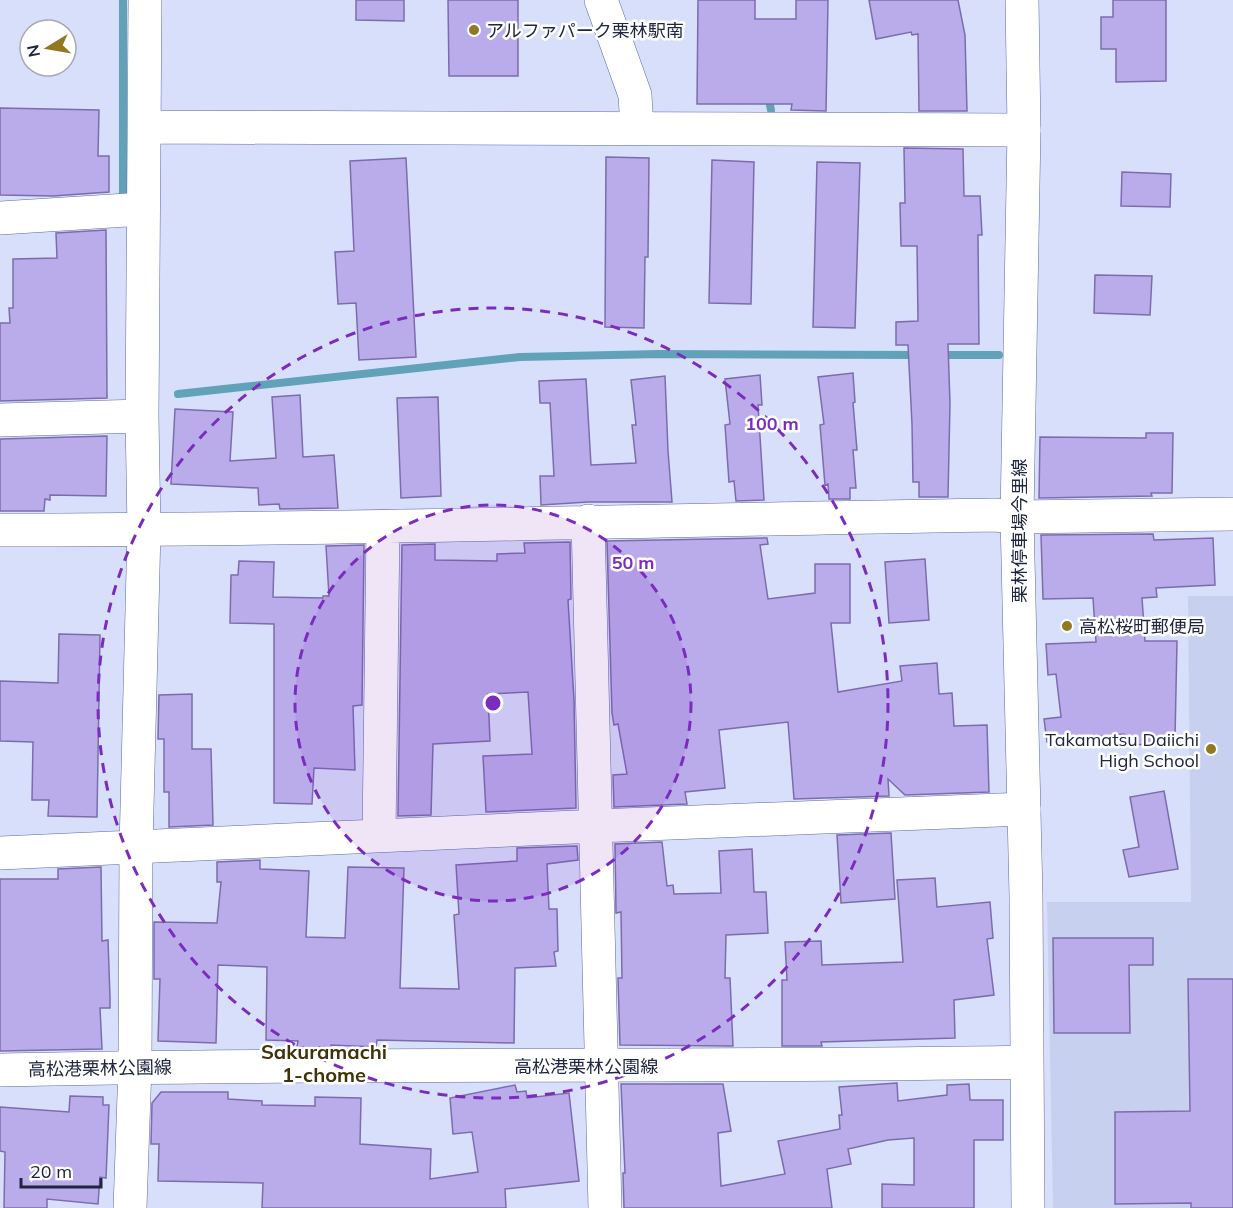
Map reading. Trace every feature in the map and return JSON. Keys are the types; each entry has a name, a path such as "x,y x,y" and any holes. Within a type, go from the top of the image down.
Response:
{"street":[{"path":"130,1208 135,1066 136,848 144,530 142,416 145,0"},
{"path":"601,0 635,95 637,128"},
{"name":"栗林停車場今里線","path":"1022,0 1024,130 1017,517 1027,1062"},
{"path":"145,127 1024,130"},
{"path":"0,218 143,208"},
{"path":"0,420 142,416"},
{"path":"0,530 383,528 588,521 1233,514"},
{"path":"588,521 605,1208"},
{"path":"379,835 383,528"},
{"path":"0,853 1024,809"},
{"path":"1027,1062 1028,1208"},
{"name":"高松港栗林公園線","path":"0,1070 135,1066 600,1066 1027,1062"}],"shaded area":[{"name":"Takamatsu Daiichi High School","path":"1188,596 1233,596 1233,1208 1053,1208 1047,902 1191,902"}],"building":[{"path":"356,0 404,0 404,21 356,20"},
{"name":"アルファパーク栗林駅南","path":"448,0 518,0 518,76 449,76"},
{"path":"698,0 755,0 755,19 796,19 796,0 828,0 826,111 791,110 792,104 697,104"},
{"path":"869,0 958,0 965,35 967,111 919,111 918,34 912,35 911,32 876,39"},
{"path":"1113,0 1166,0 1166,81 1116,82 1116,49 1101,49 1101,17 1113,17"},
{"path":"0,108 99,110 98,156 109,156 109,192 53,196 0,195"},
{"path":"904,148 963,149 964,196 980,196 982,235 978,235 979,344 948,344 950,403 948,497 919,497 919,482 913,482 908,345 896,345 896,322 918,321 917,246 901,246 900,203 905,203"},
{"path":"606,157 649,158 648,257 645,257 644,328 605,327"},
{"path":"406,158 416,357 359,360 356,303 338,304 335,252 354,251 350,161"},
{"path":"712,160 754,162 751,304 709,303"},
{"path":"817,162 860,163 855,328 813,327"},
{"path":"1122,172 1171,174 1170,207 1121,206"},
{"path":"106,230 107,398 0,401 0,323 10,323 9,308 13,308 13,259 57,258 56,233"},
{"path":"1095,275 1152,276 1150,315 1094,313"},
{"path":"853,373 857,450 853,450 856,488 850,488 850,499 829,499 828,484 825,485 820,425 824,424 818,377"},
{"path":"760,375 762,405 758,405 764,500 736,501 734,481 729,482 725,425 730,424 725,379"},
{"path":"665,376 672,502 588,502 541,505 540,476 554,476 550,403 540,403 539,381 586,379 591,465 636,463 632,425 636,425 631,380"},
{"path":"300,395 303,457 334,455 338,508 280,509 279,504 259,505 258,488 171,484 175,409 233,412 230,461 276,458 272,397"},
{"path":"438,397 441,496 401,498 397,398"},
{"path":"1146,433 1173,433 1172,493 1151,493 1152,496 1039,498 1040,437 1146,438"},
{"path":"107,436 106,496 50,495 50,500 45,499 44,511 0,511 0,439"},
{"path":"1153,534 1154,540 1213,538 1215,585 1156,588 1157,597 1142,598 1145,641 1177,641 1175,738 1166,738 1166,744 1125,745 1124,734 1047,742 1044,719 1061,717 1056,674 1048,675 1046,644 1096,642 1093,598 1043,599 1041,535"},
{"path":"767,538 768,544 760,545 768,599 815,593 815,564 850,564 850,623 831,623 838,692 902,681 900,666 937,663 939,694 952,693 954,726 987,725 989,792 905,795 888,779 889,796 794,799 788,722 719,730 725,788 685,792 687,804 614,807 613,775 627,774 618,724 614,725 612,713 607,541"},
{"path":"570,542 571,599 568,600 574,700 576,808 486,812 483,756 532,754 528,692 488,694 490,741 433,744 431,815 398,816 402,545 435,544 435,560 497,561 497,554 525,553 524,543"},
{"path":"364,545 362,705 353,706 355,770 314,768 312,804 274,803 274,624 230,623 231,575 238,575 239,561 274,562 273,597 323,598 323,596 329,596 326,546"},
{"path":"925,559 929,620 889,623 885,562"},
{"path":"59,634 100,635 97,817 48,816 49,800 32,800 33,742 0,741 0,681 58,683"},
{"path":"192,694 192,749 211,749 213,825 169,827 169,792 164,792 164,739 158,739 159,695"},
{"path":"1164,791 1178,869 1129,877 1123,850 1139,847 1130,797"},
{"path":"891,833 895,899 841,903 837,835"},
{"path":"662,842 667,886 673,885 674,894 721,893 719,851 752,849 754,892 766,892 768,933 726,935 725,978 730,978 733,1046 620,1045 618,978 622,978 621,912 616,913 615,844"},
{"path":"577,846 578,860 547,864 549,909 557,909 558,951 554,952 556,966 515,968 514,1043 377,1040 376,1047 331,1045 331,1047 297,1047 298,1041 266,1040 267,967 218,965 216,1043 158,1041 160,979 154,979 154,922 217,923 221,882 217,882 217,862 260,860 260,869 309,871 306,937 345,938 348,867 404,868 400,988 459,989 454,915 459,914 456,865 517,861 517,848"},
{"path":"101,867 102,941 108,940 110,998 110,1008 100,1008 102,1049 0,1051 0,879 58,879 58,869"},
{"path":"935,878 937,907 990,902 993,938 987,939 994,995 954,1000 955,1038 821,1042 822,1046 782,1046 782,980 787,980 785,942 821,941 822,965 903,962 897,880"},
{"path":"1053,938 1153,938 1153,965 1129,965 1130,1033 1054,1033"},
{"path":"1188,979 1233,979 1233,1208 1191,1208 1191,1203 1115,1204 1115,1112 1190,1111"},
{"path":"897,1083 898,1101 947,1095 947,1085 969,1084 970,1100 1003,1100 1003,1140 974,1140 974,1208 882,1208 882,1184 914,1185 914,1138 888,1140 848,1149 851,1164 827,1169 832,1208 624,1208 623,1173 625,1173 621,1084 723,1084 731,1131 718,1133 721,1186 785,1174 778,1141 840,1129 839,1115 842,1115 839,1087"},
{"path":"515,1085 517,1092 526,1091 527,1098 569,1093 579,1181 505,1189 506,1208 262,1208 263,1183 158,1181 159,1144 151,1144 152,1103 161,1092 228,1092 228,1099 262,1101 262,1105 315,1106 315,1097 361,1098 360,1144 431,1149 430,1179 478,1172 472,1132 453,1134 450,1098"},
{"path":"70,1096 103,1097 103,1105 109,1105 106,1178 100,1177 98,1204 47,1199 47,1208 4,1208 5,1152 0,1151 0,1107 69,1112"}],"waterway":[{"path":"123,0 123,194"},
{"path":"768,95 771,110"},
{"path":"178,394 520,357 659,354 918,355"},
{"path":"940,355 999,355"}],"place":[{"name":"アルファパーク栗林駅南","path":"474,30"},
{"name":"高松桜町郵便局","path":"1067,626"},
{"name":"Takamatsu Daiichi High School","path":"1211,749"}],"district":[{"name":"Sakuramachi 1-chome","path":"324,1062"}]}
